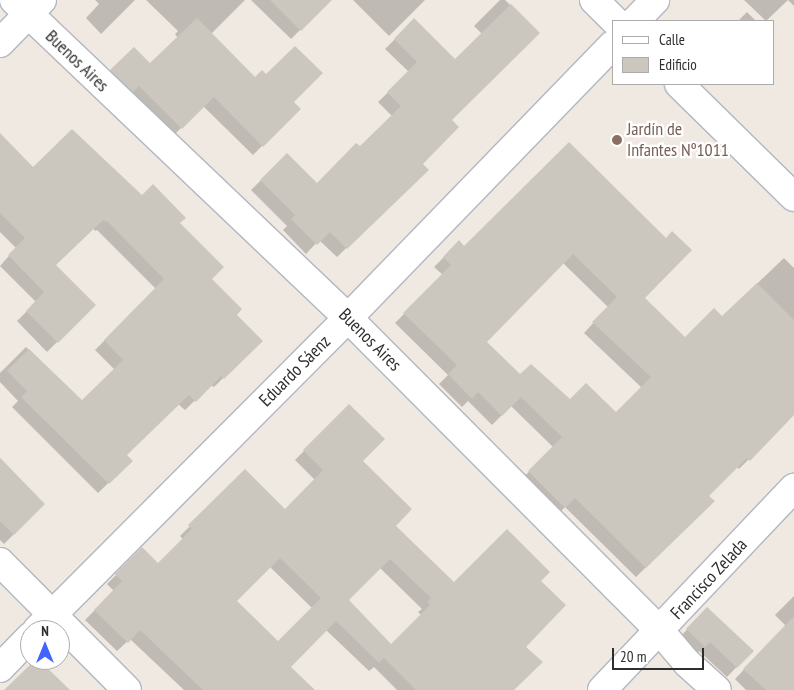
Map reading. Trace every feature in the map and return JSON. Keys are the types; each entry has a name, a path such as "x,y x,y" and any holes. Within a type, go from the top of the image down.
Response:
{"street":[{"path":"594,0 614,20"},
{"path":"636,20 655,0"},
{"path":"0,43 28,5"},
{"name":"Buenos Aires","path":"28,5 348,318 660,631 687,663 717,690"},
{"name":"Eduardo Sáenz","path":"47,620 348,318 612,46"},
{"path":"680,85 794,197"},
{"name":"Francisco Zelada","path":"602,690 794,488"},
{"path":"0,562 44,620"},
{"path":"70,643 127,690"},
{"path":"0,668 20,647"}],"building":[{"path":"270,0 332,0 301,31"},
{"path":"511,4 540,33 452,120 459,127 423,164 429,170 347,249 330,232 317,245 291,219 295,215 260,180 287,153 317,183 356,143 360,146 401,106 387,92 417,62 394,39 414,18 455,59"},
{"path":"197,18 255,77 262,70 266,74 295,46 323,73 294,102 301,109 263,147 214,97 182,129 139,86 133,92 110,70 134,47 150,63"},
{"path":"72,129 142,195 153,184 186,218 180,223 224,267 212,279 242,309 237,315 263,341 224,379 221,376 196,402 189,395 127,455 133,461 109,484 21,397 27,391 7,371 29,349 82,400 123,360 104,340 164,279 107,221 103,220 56,265 96,305 58,343 26,311 44,292 8,255 25,238 0,213 0,133 33,167"},
{"path":"569,142 666,238 672,231 692,250 645,298 685,337 714,308 722,316 757,283 794,320 794,415 750,461 747,458 709,496 715,501 646,568 575,498 565,508 528,471 562,437 521,397 502,416 478,392 472,399 448,374 457,365 403,313 451,265 443,257 459,240 464,246","holes":["573,254 617,297 592,322 651,377 616,412 586,383 570,399 531,364 520,374 487,342"]},
{"path":"349,404 385,439 363,461 412,509 396,526 454,582 507,529 550,572 541,581 566,605 526,647 543,662 514,690 416,690 384,658 379,663 336,621 291,667 315,690 203,690 140,630 128,643 94,610 122,581 115,574 142,547 158,563 192,529 188,525 245,469 285,509 323,470 303,450","holes":["280,558 321,598 278,641 237,601","390,559 431,598 427,602 430,605 391,644 349,600"]},
{"path":"0,458 45,504 14,535 0,521"},
{"path":"707,607 754,651 737,668 710,642 705,647 686,629"},
{"path":"794,616 794,690 766,690 743,669"},
{"path":"25,670 49,670 70,690 4,690"}],"place":[{"name":"Jardín de Infantes Nº1011","path":"617,140"}]}
